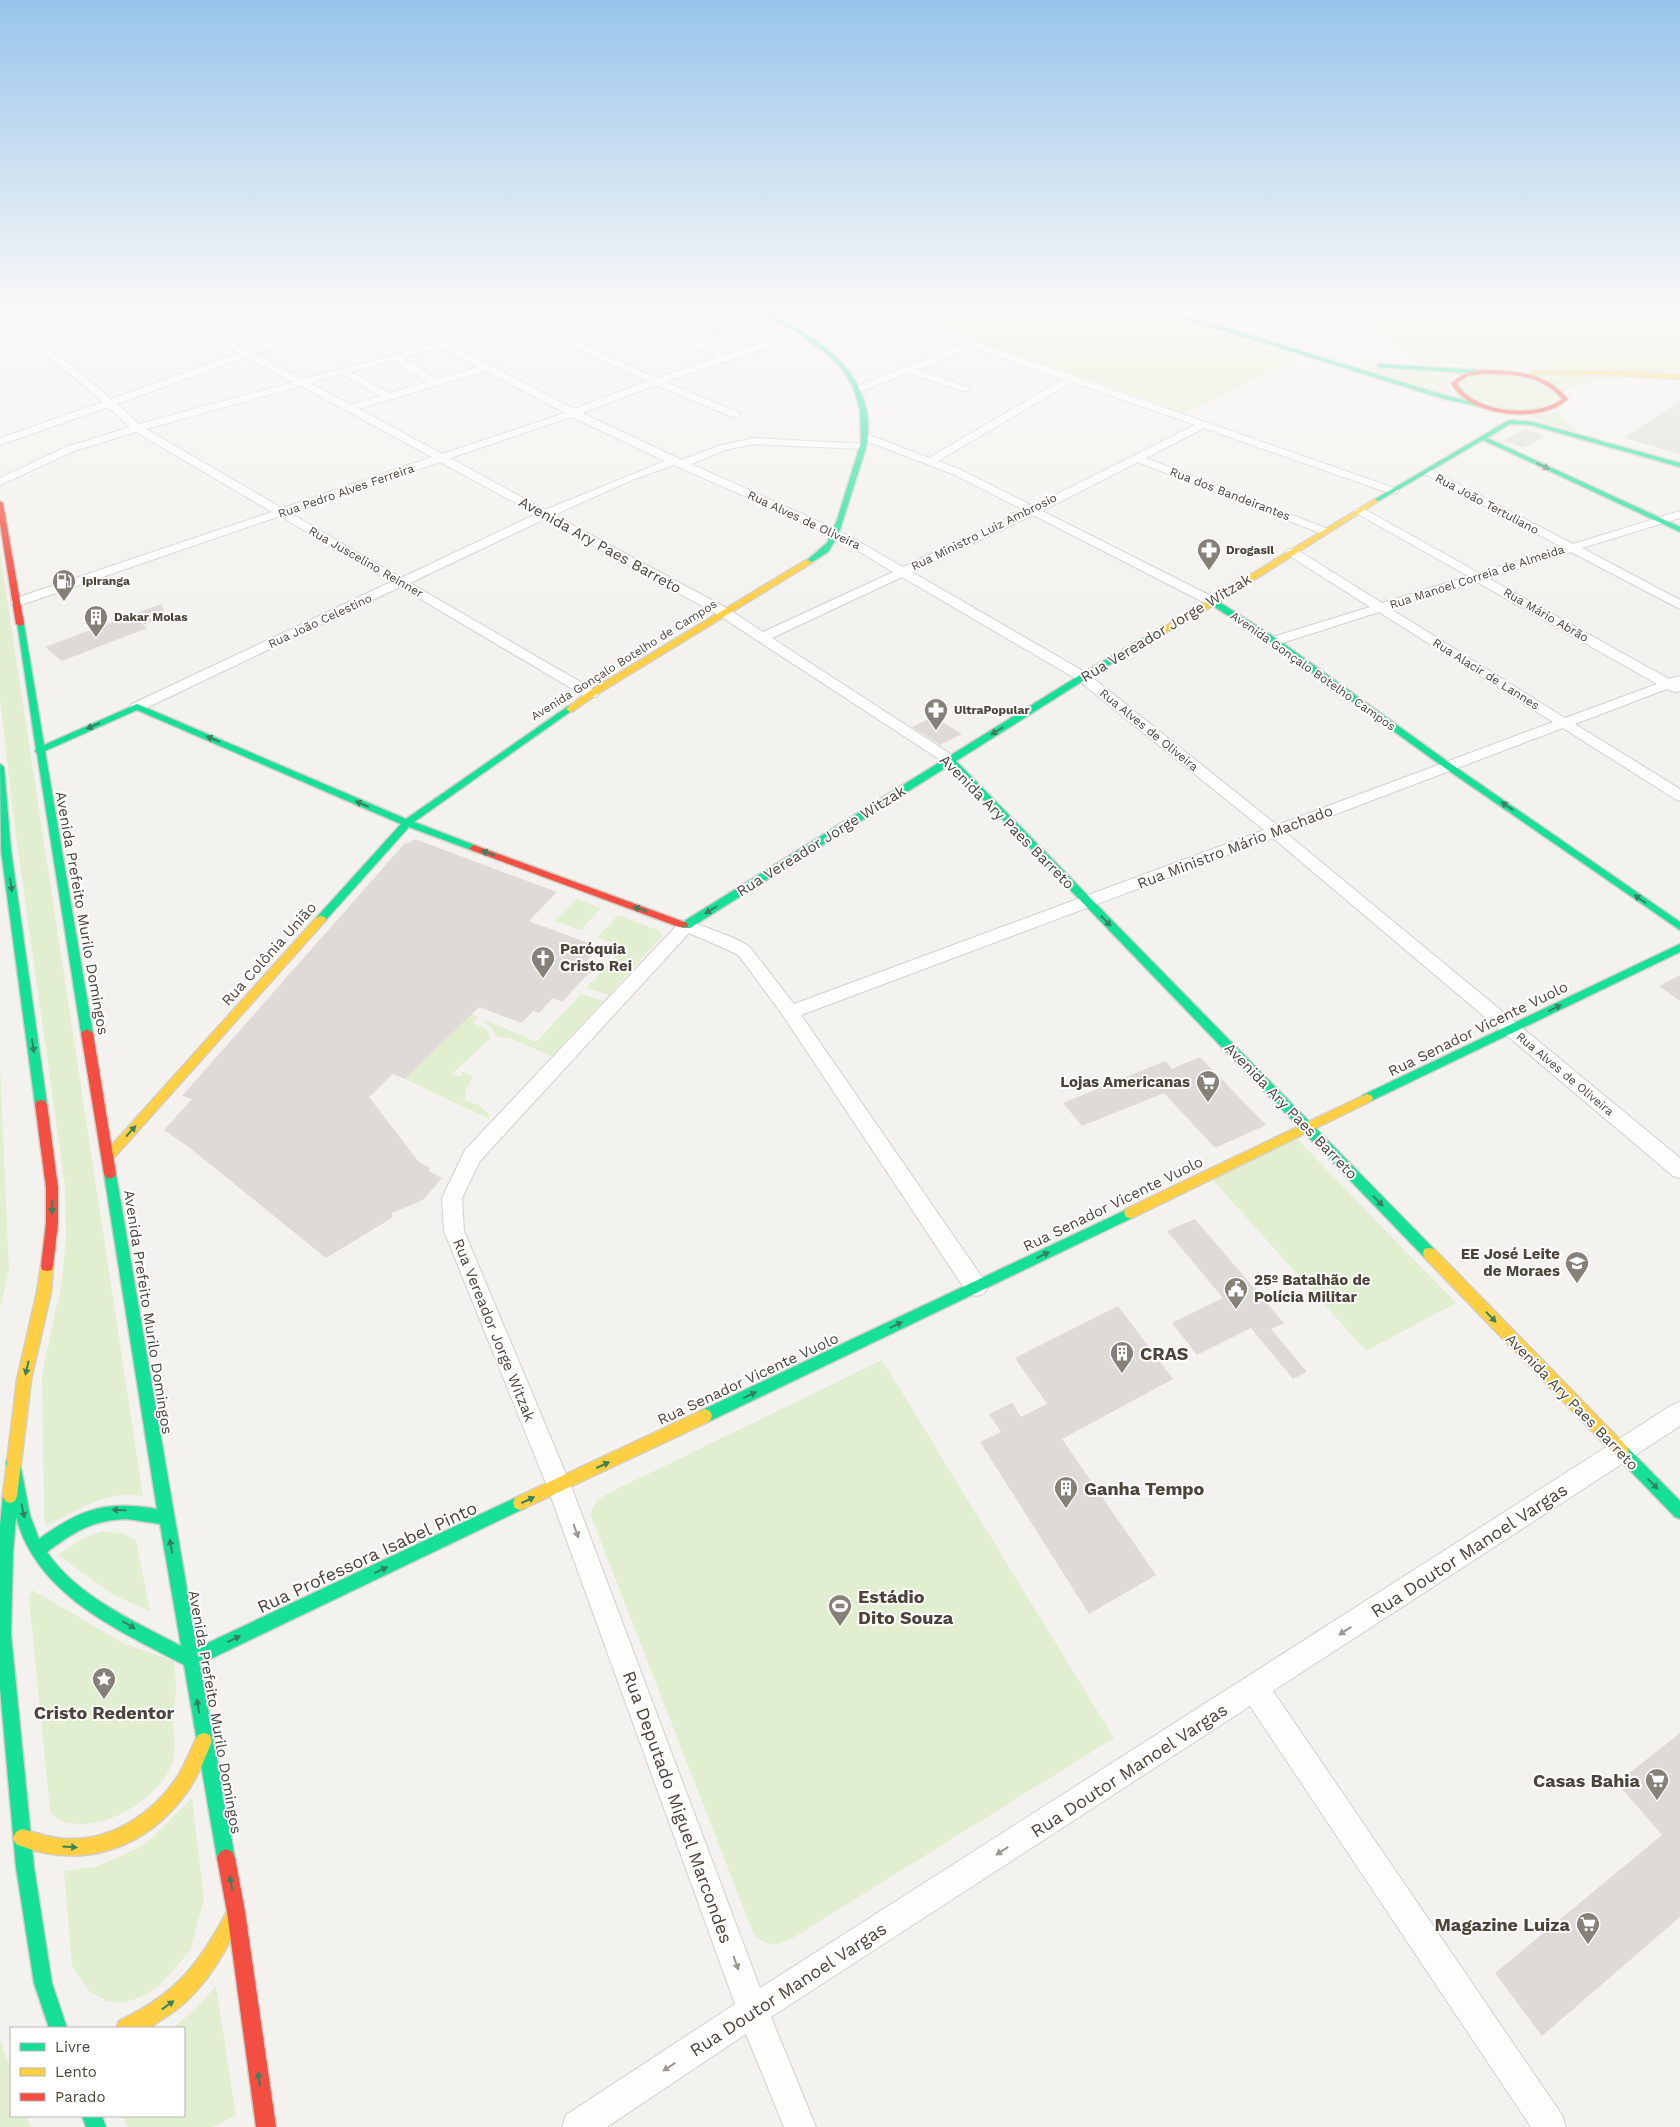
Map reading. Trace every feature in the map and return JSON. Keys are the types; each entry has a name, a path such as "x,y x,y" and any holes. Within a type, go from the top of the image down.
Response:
{"street":[{"path":"0,442 100,407"},
{"name":"Rua Juscelino Reinner","path":"116,407 137,428 591,694"},
{"path":"0,494 0,481 70,448 213,407"},
{"name":"Rua Alves de Oliveira","path":"562,407 678,462 836,532 1082,677 1276,832 1680,1170"},
{"name":"Rua Pedro Alves Ferreira","path":"17,602 588,407"},
{"path":"718,407 736,415"},
{"name":"Avenida Gonçalo Botelho de Campos","path":"407,823 591,694 805,565 824,550 836,532 864,441 860,407"},
{"path":"931,461 1022,407"},
{"path":"1154,407 1393,491"},
{"path":"1486,407 1509,422 1530,423 1680,465"},
{"path":"1489,407 1535,412 1557,407"},
{"name":"Avenida Ary Paes Barreto","path":"350,408 725,613 950,760 1680,1512"},
{"name":"Rua Vereador Jorge Witzak","path":"559,1486 454,1231 452,1198 472,1156 686,926 1082,677 1213,602 1324,531 1509,422"},
{"path":"1578,424 1596,436 1643,455"},
{"name":"Rua Ministro Luiz Ambrosio","path":"764,637 1034,510 1203,425"},
{"path":"1483,438 1680,530"},
{"name":"Rua João Celestino","path":"39,750 137,707 546,514 630,478 722,448 753,441 864,441"},
{"name":"Avenida Gonçalo Botelho Campos","path":"864,441 931,461 1034,510 1213,602 1274,641 1448,766 1680,927"},
{"name":"Rua dos Bandeirantes","path":"1136,458 1324,531"},
{"name":"Rua João Tertuliano","path":"1427,472 1680,605"},
{"name":"Avenida Prefeito Murilo Domingos","path":"0,503 39,750 105,1114 108,1157 166,1518 204,1741 236,1912 266,2127"},
{"name":"Rua Mário Abrão","path":"1360,511 1676,685"},
{"name":"Rua Manoel Correia de Almeida","path":"1274,641 1680,514"},
{"name":"Rua Alacir de Lannes","path":"1292,552 1680,796"},
{"name":"Rua Ministro Mário Machado","path":"790,1012 1089,902 1564,723 1676,685"},
{"path":"137,707 407,823 686,926 743,950 790,1012 976,1288"},
{"path":"0,767 6,850 52,1188 52,1224 44,1292 24,1380 13,1463 4,1554 3,1634 25,1868 43,1982 58,2027"},
{"name":"Rua Colônia União","path":"108,1157 407,823"},
{"name":"Rua Senador Vicente Vuolo","path":"559,1486 976,1288 1680,948"},
{"name":"Rua Colônia União","path":"130,1116 154,1105"},
{"name":"Rua Doutor Manoel Vargas","path":"578,2127 753,2011 1255,1689 1680,1413"},
{"path":"13,1463 26,1523 37,1550 50,1570 78,1593 190,1660"},
{"name":"Rua Professora Isabel Pinto","path":"190,1660 559,1486"},
{"name":"Rua Deputado Miguel Marcondes","path":"559,1486 753,2011 800,2127"},
{"path":"37,1550 65,1528 87,1515 114,1509 136,1511 166,1518"},
{"path":"1255,1689 1550,2127"},
{"path":"22,1838 67,1848 89,1847 115,1839 154,1816 181,1786 204,1741"},
{"path":"128,2027 153,2016 178,1998 193,1983 218,1950 236,1912"}],"green space":[{"path":"1168,407 1197,407 1185,413"},
{"path":"1500,407 1538,407 1520,409"},
{"path":"1558,411 1566,423 1584,435 1529,416"},
{"path":"0,552 143,1496 130,1495 105,1498 46,1526 44,1514 42,1374 62,1281 66,1237 65,1186 14,821 0,700"},
{"path":"576,899 601,908 580,930 554,921"},
{"path":"618,915 660,931 662,936 609,995 586,988 624,947 597,937"},
{"path":"581,994 603,1001 552,1056 509,1038 498,1037 490,1026 484,1023 486,1020 536,1042"},
{"path":"471,1014 478,1017 473,1023 487,1030 490,1039 453,1073 460,1077 463,1074 461,1071 473,1076 465,1092 465,1100 479,1105 489,1114 489,1119 405,1079"},
{"path":"0,1065 9,1270 0,1309"},
{"path":"1296,1138 1456,1303 1366,1351 1211,1178"},
{"name":"Estádio Dito Souza","path":"882,1360 1114,1738 796,1936 779,1944 770,1944 754,1935 591,1516 597,1501 607,1494"},
{"path":"103,1531 125,1534 136,1541 150,1611 113,1595 58,1555 81,1539"},
{"path":"32,1590 125,1644 174,1661 176,1678 173,1722 175,1748 172,1764 165,1777 141,1802 110,1819 77,1824 62,1821 50,1811 29,1598"},
{"path":"192,1798 204,1899 190,1951 161,1984 143,1996 123,2003 107,2001 89,1991 72,1966 64,1871 95,1867 143,1846"},
{"path":"216,1986 236,2116 212,2127 128,2127 123,2117 185,2117 185,2027 174,2027 196,2008"},
{"path":"0,2040 10,2068 10,2117 27,2117 31,2127 0,2127"}],"building":[{"path":"1669,407 1680,407 1680,454 1624,438"},
{"path":"1524,429 1545,436 1523,448 1504,440"},
{"name":"Dakar Molas","path":"161,604 166,616 143,625 147,628 62,661 45,647"},
{"name":"UltraPopular","path":"934,717 962,734 940,745 912,727"},
{"path":"415,839 557,892 529,921 599,947 581,967 591,971 562,1002 553,998 539,1013 533,1011 522,1023 479,1007 405,1079 393,1074 369,1097 419,1162 430,1168 429,1171 442,1178 423,1200 392,1213 392,1218 326,1258 190,1148 164,1130 192,1099 182,1096 405,843"},
{"path":"1680,975 1680,1001 1659,986"},
{"name":"Lojas Americanas","path":"1200,1057 1266,1125 1215,1148 1164,1093 1082,1126 1063,1103 1165,1061 1172,1069"},
{"name":"25º Batalhão de Polícia Militar","path":"1195,1219 1284,1323 1271,1329 1307,1372 1293,1379 1251,1328 1197,1355 1172,1323 1223,1298 1167,1231"},
{"path":"1118,1306 1173,1379 1062,1439 1156,1575 1089,1614 980,1442 1001,1432 989,1414 1012,1403 1021,1417 1047,1404 1015,1358"},
{"name":"Magazine Luiza","path":"1680,1733 1680,1917 1542,2036 1495,1973 1662,1835 1617,1783"}],"traffic: fast":[{"path":"809,562 823,552 830,544 841,520 865,442 862,407"},
{"path":"1375,501 1509,422 1531,423 1680,465"},
{"path":"1483,438 1680,530"},
{"path":"1213,602 1274,641 1448,766 1680,927"},
{"path":"20,624 87,1033"},
{"path":"683,925 686,926 1083,677 1162,631"},
{"path":"39,751 137,707 407,823 474,848"},
{"path":"321,919 407,823 570,709"},
{"path":"950,760 1429,1253"},
{"path":"0,767 6,850 41,1104"},
{"path":"1367,1098 1680,948"},
{"path":"110,1174 166,1518 226,1858"},
{"path":"705,1416 1130,1213"},
{"path":"1622,1452 1680,1512"},
{"path":"13,1463 25,1525 33,1544 46,1564 63,1581 103,1612 190,1660 520,1503"},
{"path":"10,1496 5,1554 3,1634 25,1867 43,1983 58,2027"},
{"path":"37,1550 70,1527 97,1515 111,1512 127,1512 166,1518"},
{"path":"92,2117 96,2127"}],"traffic: slow":[{"path":"1162,631 1213,602 1375,501"},
{"path":"570,709 591,694 809,562"},
{"path":"108,1157 321,919"},
{"path":"1130,1213 1367,1098"},
{"path":"1429,1253 1622,1452"},
{"path":"10,1496 24,1380 44,1292 47,1266"},
{"path":"520,1503 705,1416"},
{"path":"22,1838 67,1848 84,1847 116,1839 132,1831 146,1822 171,1799 188,1775 204,1741"},
{"path":"128,2027 164,2008 193,1982 216,1950 236,1912"}],"traffic: jam":[{"path":"1486,407 1506,411 1534,412 1553,407"},
{"path":"0,503 20,624"},
{"path":"474,848 683,925"},
{"path":"87,1033 110,1174"},
{"path":"41,1104 52,1188 52,1223 47,1266"},
{"path":"226,1858 236,1912 266,2127"}],"place":[{"name":"Drogasil","path":"1209,571"},
{"name":"Ipiranga","path":"64,602"},
{"name":"Dakar Molas","path":"96,638"},
{"name":"UltraPopular","path":"936,731"},
{"name":"Paróquia Cristo Rei","path":"543,979"},
{"name":"Lojas Americanas","path":"1208,1103"},
{"name":"EE José Leite de Moraes","path":"1577,1284"},
{"name":"25º Batalhão de Polícia Militar","path":"1236,1310"},
{"name":"CRAS","path":"1122,1374"},
{"name":"Ganha Tempo","path":"1066,1509"},
{"name":"Estádio Dito Souza","path":"840,1627"},
{"name":"Cristo Redentor","path":"104,1700"},
{"name":"Casas Bahia","path":"1657,1801"},
{"name":"Magazine Luiza","path":"1588,1945"}]}
